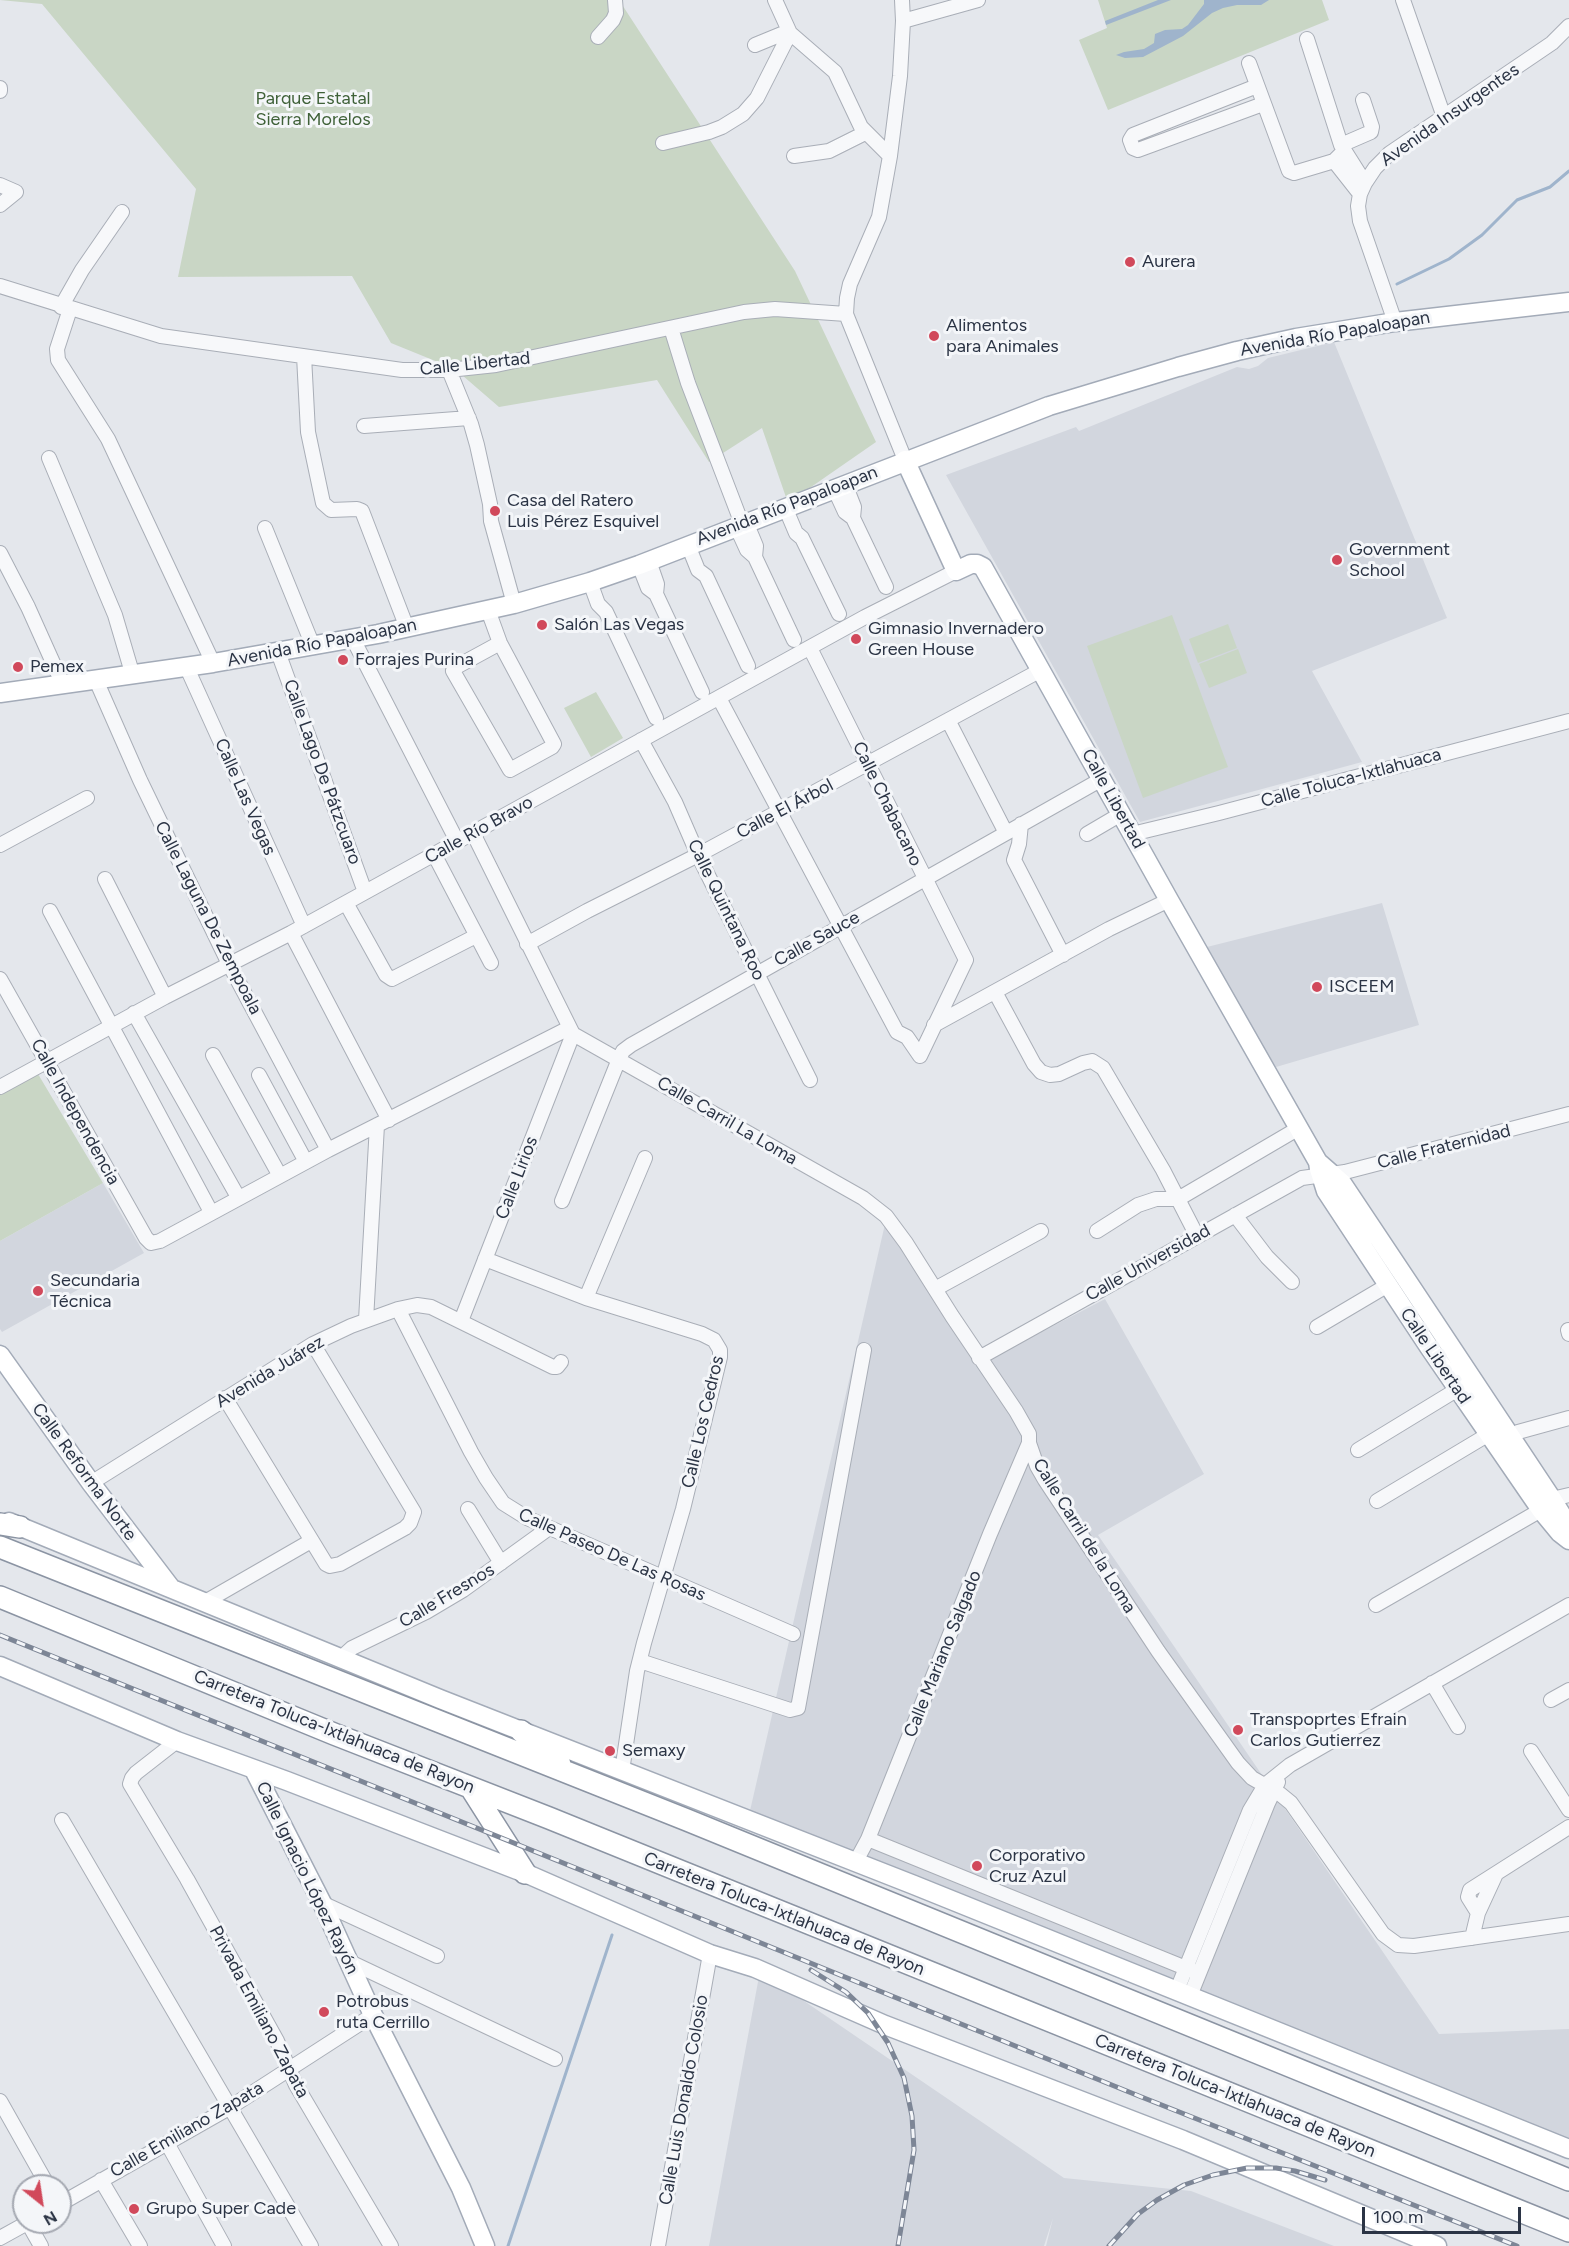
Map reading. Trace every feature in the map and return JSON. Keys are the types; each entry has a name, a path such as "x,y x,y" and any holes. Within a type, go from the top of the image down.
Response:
{"highway":[{"path":"0,1546 1406,2112 1569,2180"},
{"name":"Carretera Toluca-Ixtlahuaca de Rayon","path":"0,1597 1569,2231"},
{"path":"521,1731 574,1776"},
{"path":"471,1788 525,1873"}],"main road":[{"name":"Avenida Río Papaloapan","path":"0,693 186,668 353,639 514,604 644,563 905,460 1069,399 1178,367 1296,338 1395,322 1569,302"},
{"path":"905,460 956,571"},
{"name":"Calle Libertad","path":"956,571 971,564 983,567 1299,1128 1323,1172 1326,1191 1489,1434 1557,1509"},
{"name":"Calle Libertad","path":"1323,1172 1342,1183 1557,1509 1569,1540"},
{"name":"Calle Reforma Norte","path":"0,1355 91,1483 171,1589"},
{"path":"0,1519 10,1526 206,1602 521,1731 1569,2148"},
{"path":"0,1666 177,1741 525,1873 710,1954 762,1971 885,2025 1173,2136 1437,2246"},
{"name":"Calle Ignacio López Rayón","path":"254,1770 322,1903 373,2015 461,2188 485,2246"}],"street":[{"path":"598,37 613,20 616,13 615,0"},
{"path":"776,0 790,32 799,43 835,72 865,133 890,156"},
{"path":"902,0 900,76 890,156 879,217 850,284 846,314 905,460"},
{"path":"903,21 978,0"},
{"path":"1403,0 1444,117"},
{"name":"Avenida Insurgentes","path":"1362,188 1375,168 1390,153 1552,43 1569,26"},
{"path":"755,45 790,32"},
{"path":"663,143 709,132 734,121 743,114 757,98 790,32"},
{"path":"1307,39 1343,154 1362,188 1360,221 1395,322"},
{"path":"1249,63 1289,171 1294,173 1343,154 1371,132 1372,127 1363,100"},
{"path":"1257,86 1132,135 1130,140 1133,148 1138,150 1263,104"},
{"path":"794,156 829,151 865,133"},
{"path":"1343,154 1375,168"},
{"path":"0,185 16,192 0,205"},
{"path":"123,212 82,270 66,308 57,349 58,360 108,439 213,663"},
{"name":"Calle Libertad","path":"0,286 161,336 402,370 449,370 507,363 744,312 775,309 846,314"},
{"path":"671,328 688,383 742,524 756,546 755,557 794,640"},
{"path":"304,357 308,432 323,503 331,510 357,509 362,511 406,628"},
{"path":"449,370 477,445 494,534 514,604"},
{"path":"364,426 468,418"},
{"path":"49,458 115,615 133,676"},
{"path":"840,486 854,507 854,518 886,587"},
{"path":"789,506 803,529 802,538 839,614"},
{"path":"265,528 313,646"},
{"path":"692,544 706,567 706,576 748,666"},
{"path":"0,553 28,607 63,685"},
{"path":"644,563 657,584 656,594 702,692"},
{"name":"Calle Río Bravo","path":"0,1087 112,1025 304,926 810,648 956,571"},
{"path":"594,580 607,602 606,612 656,718"},
{"path":"488,610 500,643 554,744 511,770 453,671 456,667 500,643"},
{"path":"353,639 457,842"},
{"name":"Calle Chabacano","path":"810,648 966,960 934,1025"},
{"name":"Calle Lago De Pátzcuaro","path":"278,652 365,892"},
{"name":"Calle Las Vegas","path":"186,668 304,926"},
{"name":"Calle El Árbol","path":"527,944 780,812 1041,670"},
{"name":"Calle Laguna De Zempoala","path":"96,681 154,810 229,964 328,1150"},
{"path":"719,698 897,1032 907,1037 920,1056 934,1025 1169,900"},
{"path":"948,720 1006,833"},
{"name":"Calle Toluca-Ixtlahuaca","path":"1132,834 1569,721"},
{"name":"Calle Quintana Roo","path":"641,741 675,802 698,855 810,1080"},
{"name":"Calle Sauce","path":"619,1059 623,1051 631,1045 757,972 1102,780"},
{"path":"0,845 87,798"},
{"path":"1087,834 1121,814"},
{"path":"1021,824 1019,844 1014,860 1063,955"},
{"path":"51,911 211,1212 328,1150 571,1031 473,833"},
{"path":"434,854 491,963"},
{"path":"105,879 165,997"},
{"path":"346,903 388,978 397,978 476,936"},
{"path":"291,933 383,1123 366,1320"},
{"name":"Calle Independencia","path":"1,983 146,1238 151,1243 160,1241 211,1212"},
{"path":"995,992 1034,1064 1041,1072 1050,1075 1059,1074 1083,1063 1092,1062 1101,1065 1153,1151 1197,1236"},
{"path":"135,1013 238,1197"},
{"name":"Calle Carril La Loma","path":"571,1031 862,1198 886,1216"},
{"name":"Calle Lirios","path":"461,1321 571,1031"},
{"path":"213,1055 280,1176"},
{"path":"562,1201 619,1059"},
{"path":"259,1075 306,1162"},
{"name":"Calle Fraternidad","path":"1323,1172 1403,1158 1569,1114"},
{"path":"1097,1231 1138,1205 1156,1199 1178,1199 1299,1128"},
{"path":"586,1298 645,1158"},
{"name":"Calle Universidad","path":"979,1358 1302,1178 1323,1172"},
{"path":"1235,1215 1267,1257 1292,1282"},
{"name":"Calle Carril de la Loma","path":"886,1216 1024,1424 1029,1434 1029,1443 1037,1466 1112,1583 1238,1763 1252,1778 1291,1803 1374,1924 1392,1942 1413,1946 1569,1924"},
{"path":"935,1289 1041,1231"},
{"name":"Calle Los Cedros","path":"485,1259 586,1298 702,1334 714,1340 720,1350 699,1447 639,1666 622,1771"},
{"path":"1317,1327 1388,1285"},
{"name":"Avenida Juárez","path":"91,1483 314,1344 366,1320 398,1309 423,1305 437,1309 553,1367 557,1367 561,1362"},
{"name":"Calle Paseo De Las Rosas","path":"398,1309 471,1452 496,1494 513,1510 663,1579 793,1634"},
{"path":"225,1398 322,1560 330,1566 340,1564 405,1528 414,1512 314,1344"},
{"path":"639,1666 790,1710 798,1708 864,1350"},
{"path":"1358,1450 1458,1389"},
{"path":"1509,1437 1518,1432 1569,1418"},
{"path":"1377,1501 1489,1434"},
{"name":"Calle Mariano Salgado","path":"855,1863 868,1839 990,1534 1029,1443"},
{"path":"468,1509 501,1563"},
{"path":"1376,1605 1557,1509"},
{"name":"Calle Fresnos","path":"341,1658 352,1648 450,1598 549,1528"},
{"path":"206,1602 311,1541"},
{"path":"1184,1993 1269,1788 1282,1772 1337,1737 1569,1605"},
{"path":"1432,1683 1458,1727"},
{"path":"1551,1700 1569,1690"},
{"name":"Privada Emiliano Zapata","path":"177,1741 132,1778 130,1784 187,1879 277,2041 296,2085 391,2246"},
{"path":"1531,1751 1569,1810"},
{"path":"62,1820 228,2108 311,2246"},
{"path":"1472,1938 1478,1913 1468,1893 1569,1827"},
{"path":"868,1839 1192,1971"},
{"path":"322,1903 437,1956"},
{"path":"1042,1937 1052,1915"},
{"name":"Calle Luis Donaldo Colosio","path":"658,2246 710,1954"},
{"path":"348,1961 555,2059"},
{"name":"Calle Emiliano Zapata","path":"72,2197 228,2108 373,2015"},
{"path":"0,2101 41,2174"},
{"path":"167,2144 224,2246"},
{"path":"101,2180 140,2246"}],"shaded area":[{"path":"1334,342 1447,618 1312,671 1362,762 1140,822 946,475 1076,427 1079,431 1237,367 1249,369 1258,366 1268,358"},
{"name":"ISCEEM","path":"1382,903 1419,1025 1276,1067 1203,948"},
{"name":"Secundaria Técnica","path":"103,1183 144,1253 2,1332 0,1329 0,1241"},
{"path":"888,1211 976,1366 1105,1299 1204,1474 1098,1535 1439,2034 1569,2029 1569,2143 749,1815"},
{"path":"760,1971 1064,2178 1191,2191 1334,2246 1046,2246 1053,2218 1044,2246 709,2246"}],"green space":[{"name":"Parque Estatal Sierra Morelos","path":"0,0 619,0 795,271 876,442 788,503 762,428 709,462 657,380 499,407 455,369 391,343 352,276 178,277 196,189 42,4"},
{"path":"1098,0 1322,0 1329,20 1108,110 1079,40 1107,28"},
{"path":"1172,615 1228,767 1143,798 1087,646"},
{"path":"1228,624 1237,648 1198,663 1189,639"},
{"path":"1238,649 1247,673 1209,688 1199,664"},
{"path":"596,692 623,738 591,757 564,708"},
{"path":"38,1074 103,1183 0,1241 0,1095"}],"water":[{"path":"1158,0 1171,0 1106,25 1105,21"},
{"path":"1204,0 1269,0 1261,5 1237,5 1223,8 1212,13 1183,36 1143,57 1125,58 1116,55 1144,49 1154,43 1155,34 1165,30 1182,29 1188,25 1204,4"}],"waterway":[{"path":"1397,284 1449,259 1482,235 1517,200 1550,187 1569,171"},
{"path":"508,2246 612,1935"}],"railway":[{"path":"0,1635 1139,2096 1517,2246"},
{"path":"811,1970 846,1992 868,2013 888,2043 904,2078 912,2116 914,2150 898,2246"},
{"path":"1109,2246 1138,2214 1157,2200 1184,2185 1213,2175 1247,2168 1276,2168 1325,2180"}],"place":[{"name":"Aurera","path":"1130,262"},
{"name":"Alimentos para Animales","path":"934,336"},
{"name":"Casa del Ratero Luis Pérez Esquivel","path":"495,511"},
{"name":"Government School","path":"1337,560"},
{"name":"Salón Las Vegas","path":"542,625"},
{"name":"Gimnasio Invernadero Green House","path":"856,639"},
{"name":"Forrajes Purina","path":"343,660"},
{"name":"Pemex","path":"18,667"},
{"name":"ISCEEM","path":"1317,987"},
{"name":"Secundaria Técnica","path":"38,1291"},
{"name":"Transpoprtes Efrain Carlos Gutierrez","path":"1238,1730"},
{"name":"Semaxy","path":"610,1751"},
{"name":"Corporativo Cruz Azul","path":"977,1866"},
{"name":"Potrobus ruta Cerrillo","path":"324,2012"},
{"name":"Grupo Super Cade","path":"134,2209"}]}
